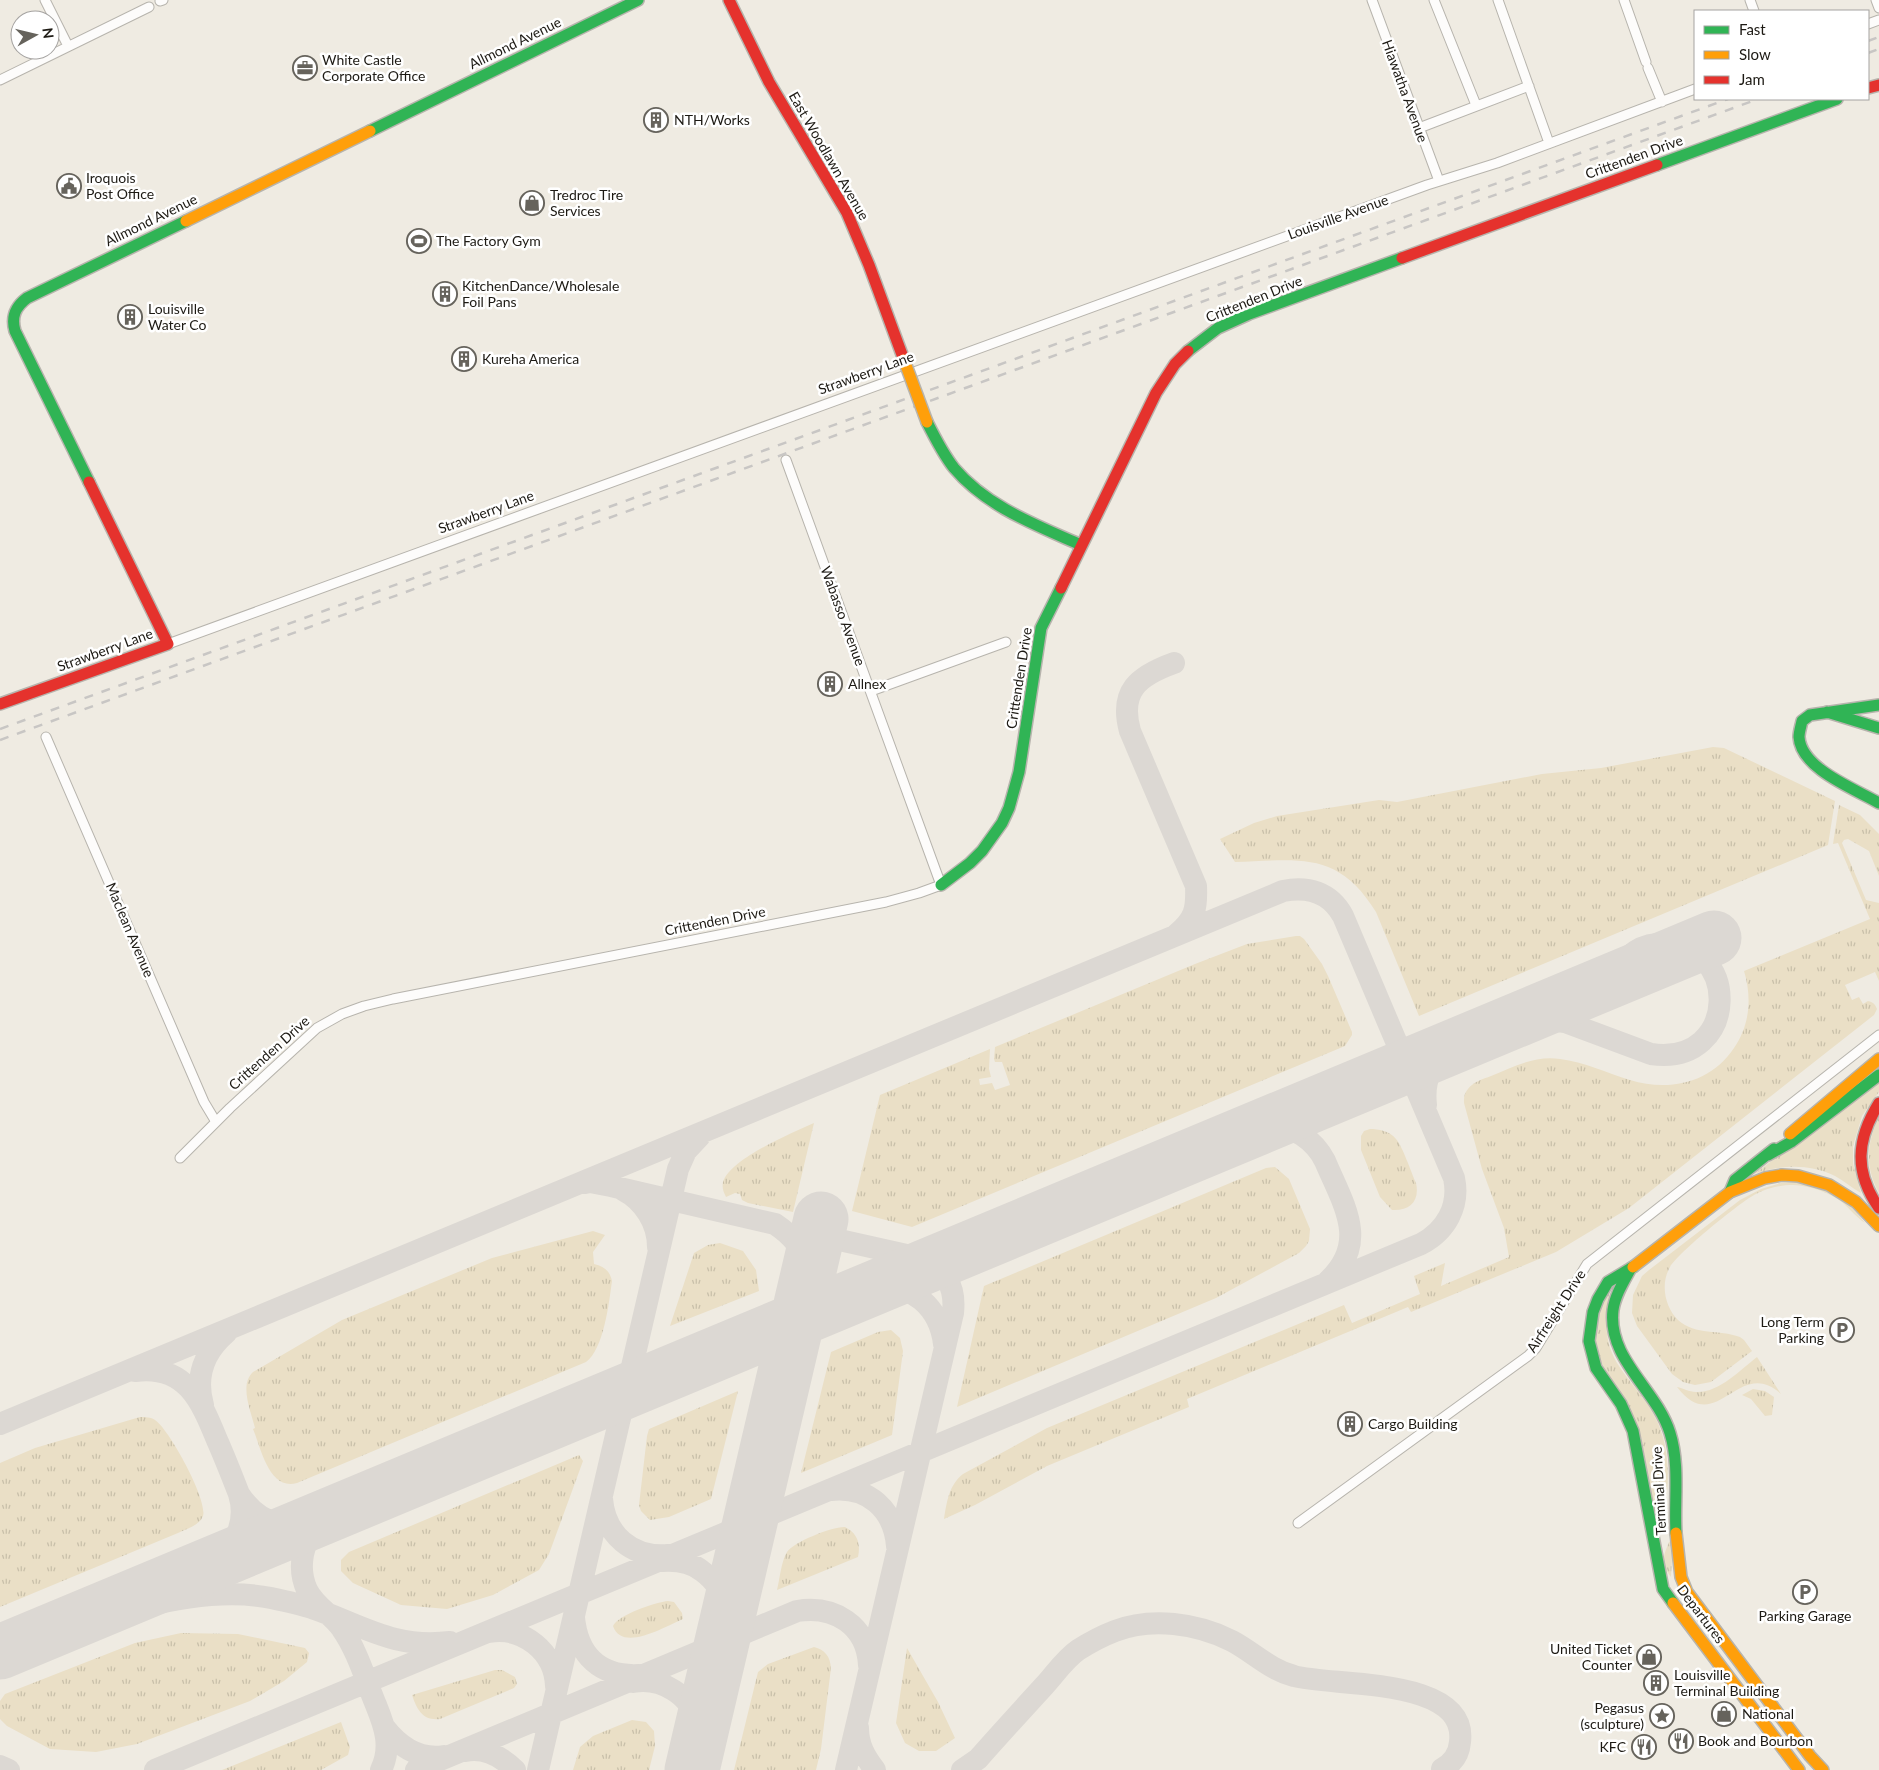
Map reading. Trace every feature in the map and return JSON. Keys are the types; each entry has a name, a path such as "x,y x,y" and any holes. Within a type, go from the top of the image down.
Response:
{"main road":[{"name":"Allmond Avenue","path":"168,644 15,331 12,320 16,307 27,298 638,0"},
{"name":"East Woodlawn Avenue","path":"729,0 769,82 847,213 872,272 927,422 935,441 947,460 977,492 1010,512 1081,545"},
{"name":"Crittenden Drive","path":"941,885 976,859 994,836 1007,814 1014,796 1019,772 1041,628 1169,370 1187,350 1217,328 1249,314 1834,100"},
{"name":"Strawberry Lane","path":"0,704 168,644"},
{"path":"1879,705 1810,715 1802,721 1800,730 1803,749 1810,761 1827,775 1879,803"},
{"path":"1827,712 1879,728"},
{"path":"1730,1192 1735,1180 1768,1155 1879,1059"},
{"path":"1768,1155 1791,1142 1879,1075"},
{"path":"1879,1103 1867,1122 1863,1133 1860,1154 1866,1185 1879,1208"},
{"name":"Terminal Drive","path":"1823,1770 1810,1756 1687,1592 1681,1577 1679,1563 1675,1464 1670,1433 1655,1400 1621,1353 1614,1332 1613,1315 1616,1300 1631,1268 1730,1192 1740,1190 1757,1181 1781,1176 1811,1178 1829,1184 1846,1193 1879,1226"},
{"name":"Departures","path":"1631,1268 1608,1282 1598,1299 1590,1326 1590,1341 1596,1368 1621,1404 1633,1431 1663,1588 1799,1770"}],"street":[{"path":"45,0 68,46"},
{"name":"Hiawatha Avenue","path":"1372,0 1439,181"},
{"path":"1434,0 1476,105"},
{"path":"1498,0 1549,143"},
{"path":"1624,0 1662,102"},
{"path":"1876,0 1879,8"},
{"path":"0,80 149,8"},
{"path":"1419,128 1529,86"},
{"name":"Louisville Avenue","path":"982,348 1439,181 1497,163 1694,89"},
{"name":"Strawberry Lane","path":"168,644 705,447 982,348"},
{"name":"Wabasso Avenue","path":"786,460 941,885"},
{"path":"871,692 1006,642"},
{"name":"Maclean Avenue","path":"46,737 201,1095 216,1122"},
{"name":"Crittenden Drive","path":"180,1158 317,1028 342,1014 364,1006 886,902 941,885"},
{"name":"Airfreight Drive","path":"1298,1523 1528,1356 1536,1348 1587,1264 1879,1035"}],"green space":[{"path":"1713,747 1724,748 1835,801 1828,845 1419,1016 1376,912 1362,892 1347,878 1332,868 1315,863 1279,860 1235,862 1220,839 1254,823 1277,816 1379,800 1397,802 1542,774 1601,768"},
{"path":"1839,805 1860,815 1879,834 1879,876 1869,851 1848,839 1842,843 1866,900 1879,903 1879,981 1875,972 1845,985 1852,1000 1859,997 1863,1004 1868,1001 1874,1004 1877,1009 1874,1015 1629,1208 1556,1252 1411,1312 1408,1307 1187,1399 1189,1407 1047,1466 975,1505 944,1519 952,1488 958,1478 1047,1428 1344,1305 1352,1323 1420,1294 1414,1276 1445,1263 1441,1286 1509,1257 1504,1228 1482,1169 1464,1103 1467,1091 1473,1084 1525,1063 1551,1058 1569,1060 1645,1084 1659,1085 1688,1082 1714,1069 1725,1060 1734,1048 1743,1030 1749,1001 1744,971 1870,919 1838,843 1833,844"},
{"path":"1296,936 1304,939 1328,976 1352,1032 1345,1046 912,1227 852,1211 880,1095 990,1049 989,1069 991,1077 979,1079 980,1085 992,1083 995,1090 1010,1085 1002,1062 995,1062 995,1047 1247,944"},
{"path":"1879,1081 1879,1092 1862,1116 1853,1146 1853,1164 1861,1193 1835,1176 1805,1167 1784,1167 1754,1174"},
{"path":"1879,1116 1879,1193 1871,1173 1869,1154 1872,1136"},
{"path":"814,1123 793,1212 748,1203 742,1200 740,1194 735,1193 726,1197 723,1190 723,1182 728,1173 737,1164 763,1147"},
{"path":"1370,1129 1391,1134 1401,1148 1417,1189 1415,1200 1409,1207 1392,1210 1380,1197 1361,1150 1361,1136 1364,1131"},
{"path":"1275,1167 1289,1179 1310,1229 1309,1241 1299,1253 1216,1298 957,1407 984,1286 1266,1168"},
{"path":"1781,1183 1805,1184 1828,1191 1848,1205 1865,1223 1838,1199 1820,1190 1793,1185 1774,1187 1756,1194 1724,1217 1697,1240 1675,1260 1667,1274 1665,1295 1670,1309 1678,1320 1685,1325 1700,1330 1740,1337 1752,1351 1711,1382 1695,1385 1683,1382 1672,1374 1637,1326 1632,1313 1633,1295 1642,1276 1740,1200 1761,1189"},
{"path":"593,1231 605,1235 593,1252 594,1264 606,1270 610,1274 612,1281 605,1324 597,1347 586,1362 297,1483 287,1484 279,1481 273,1474 263,1457 253,1429 255,1428 246,1391 249,1377 253,1372 342,1320 492,1258"},
{"path":"720,1243 743,1251 756,1270 759,1291 670,1326 694,1253 708,1245"},
{"path":"1611,1289 1606,1327 1612,1354 1651,1410 1665,1445 1668,1476 1667,1492 1659,1537 1641,1437 1633,1416 1606,1373 1596,1349 1595,1327 1600,1309"},
{"path":"891,1330 900,1338 903,1351 892,1435 801,1473 831,1352 878,1332"},
{"path":"1757,1357 1781,1394 1766,1385 1752,1384 1740,1388 1716,1402 1704,1405 1691,1401 1677,1387 1696,1392 1713,1389 1729,1380"},
{"path":"1753,1389 1765,1391 1774,1397 1772,1415 1765,1416 1751,1399 1742,1395"},
{"path":"738,1391 711,1499 669,1517 650,1520 641,1511 639,1505 649,1429"},
{"path":"140,1417 155,1420 178,1450 200,1496 203,1508 201,1519 195,1525 0,1607 0,1463 35,1448"},
{"path":"579,1455 583,1461 549,1554 539,1570 493,1595 447,1609 401,1605 353,1583 341,1571 341,1560 349,1552"},
{"path":"845,1527 853,1532 857,1539 859,1547 858,1557 777,1590 783,1560 791,1548 814,1535"},
{"path":"1671,1541 1673,1542 1671,1577 1665,1568 1664,1556"},
{"path":"668,1601 674,1602 682,1613 683,1619 656,1631 635,1637 625,1637 618,1634 613,1626 629,1614 647,1606"},
{"path":"181,1633 238,1634 305,1648 309,1653 307,1662 284,1681 250,1701 137,1744 96,1752 50,1749 7,1726 0,1719 0,1701 5,1694 135,1643"},
{"path":"814,1647 826,1654 831,1668 821,1749 816,1770 734,1770 758,1672 768,1664"},
{"path":"907,1648 938,1702 955,1738 936,1751 919,1751 905,1743 896,1723"},
{"path":"495,1670 502,1670 515,1677 517,1684 514,1688 440,1719 425,1716 419,1710 412,1695"},
{"path":"632,1720 646,1722 654,1731 655,1746 649,1770 573,1770 580,1747 593,1736"},
{"path":"341,1722 350,1747 348,1755 321,1770 222,1770"}],"taxiway":[{"path":"1174,663 1150,673 1134,687 1127,705 1127,717 1130,731 1196,886 1194,913 1188,923 1177,934"},
{"path":"0,1424 1283,891 1301,889 1318,893 1332,901 1343,916 1454,1178 1455,1198 1453,1208 1444,1225 1430,1239 155,1770"},
{"path":"1507,1024 1536,1018 1565,1022 1651,1054 1681,1053 1702,1041 1715,1023 1720,1001 1716,979 1705,960 1685,947 1657,944 1642,948 1624,961 1611,980"},
{"path":"1426,1105 1426,1087 1431,1071 1440,1058 1455,1046"},
{"path":"1182,1160 1264,1128 1286,1128 1302,1135 1315,1147 1325,1161 1339,1192 1349,1223 1348,1252 1341,1266 1328,1281"},
{"path":"538,1770 678,1169 686,1151 700,1136"},
{"path":"585,1183 590,1182 611,1186 775,1224 787,1233 799,1248 806,1268 787,1354"},
{"path":"623,1190 637,1200 648,1214 655,1230 658,1247"},
{"path":"817,1235 920,1258 929,1262 942,1273 947,1279 953,1294 953,1313 846,1770"},
{"path":"817,1314 874,1290 900,1289 912,1293 930,1309 937,1319 944,1344"},
{"path":"203,1405 200,1385 203,1366 212,1348 226,1333"},
{"path":"135,1371 153,1370 167,1373 179,1379 189,1388 205,1412 226,1460 239,1494 242,1513 241,1523 234,1541 221,1555 212,1561 138,1592"},
{"path":"381,1770 387,1745 379,1713 357,1656 347,1637 338,1624 310,1596 302,1573 302,1563 305,1546 314,1530 320,1524 349,1507 406,1485"},
{"path":"831,1490 856,1492 867,1496 877,1503 891,1521 897,1546"},
{"path":"239,1494 248,1506 258,1514 278,1523 301,1522 327,1514"},
{"path":"602,1499 604,1512 609,1523 623,1542 643,1553 668,1555"},
{"path":"731,1613 749,1536 754,1528 766,1518"},
{"path":"662,1561 683,1562 698,1568 712,1579 722,1597 725,1616 724,1626 707,1697"},
{"path":"0,1656 63,1632 133,1609 169,1601 238,1594 271,1598 307,1607 394,1639 411,1642 450,1642"},
{"path":"416,1770 797,1611 824,1611 846,1621 862,1639 867,1651 869,1665"},
{"path":"574,1618 580,1643 594,1661 603,1668 613,1672 625,1675 639,1675"},
{"path":"962,1770 978,1759 1064,1662 1078,1650 1115,1631 1144,1624 1159,1623 1189,1626 1218,1635 1240,1645 1277,1670 1294,1676 1395,1688 1421,1695 1443,1705 1457,1721 1460,1742 1455,1758 1442,1769"},
{"path":"489,1632 502,1631 514,1633 525,1637 535,1644 550,1662 556,1686"},
{"path":"633,1682 644,1681 664,1685 674,1690 689,1704 697,1724 696,1747 690,1770"},
{"path":"385,1728 397,1741 411,1751 426,1756 444,1756"},
{"path":"858,1728 859,1740 863,1750 875,1770"},
{"path":"465,1751 479,1750 492,1754 515,1770"},
{"path":"0,1766 9,1770"}],"runway":[{"path":"0,1652 1714,938"},
{"path":"692,1770 821,1219"}],"railway":[{"path":"1869,41 1879,37"},
{"path":"1869,53 1879,49"},
{"path":"0,729 1725,100"},
{"path":"0,740 1755,100"}],"traffic: fast":[{"path":"370,131 638,0"},
{"path":"1657,165 1834,100"},
{"path":"89,482 15,331 15,313 27,298 186,221"},
{"path":"1188,351 1218,328 1249,314 1402,258"},
{"path":"927,422 954,468 981,494 1013,514 1081,545"},
{"path":"941,885 970,863 982,851 1002,823 1009,808 1019,772 1041,628 1061,588"},
{"path":"1879,705 1810,715 1802,721 1799,737 1802,748 1809,759 1819,768 1831,777 1879,803"},
{"path":"1827,712 1879,728"},
{"path":"1768,1155 1791,1142 1879,1075"},
{"path":"1730,1192 1735,1180 1774,1149"},
{"path":"1633,1267 1608,1282 1593,1312 1589,1341 1596,1368 1621,1404 1633,1431 1663,1589 1673,1603"},
{"path":"1631,1268 1616,1299 1613,1310 1613,1328 1625,1359 1664,1417 1670,1433 1676,1470 1676,1533"}],"traffic: slow":[{"path":"186,221 370,131"},
{"path":"904,360 927,422"},
{"path":"1790,1134 1879,1059"},
{"path":"1633,1267 1730,1192 1765,1178 1782,1175 1798,1176 1829,1185 1856,1202 1879,1226"},
{"path":"1676,1533 1681,1577 1687,1592 1810,1756 1823,1770"},
{"path":"1673,1603 1799,1770"}],"traffic: jam":[{"path":"729,0 769,82 847,213 869,265 904,360"},
{"path":"1869,88 1879,85"},
{"path":"1402,258 1657,165"},
{"path":"1061,588 1156,393 1175,364 1188,351"},
{"path":"0,704 168,644 89,482"},
{"path":"1879,1103 1866,1130 1861,1156 1865,1182 1879,1208"}],"place":[{"name":"White Castle Corporate Office","path":"305,68"},
{"name":"NTH/Works","path":"656,120"},
{"name":"Iroquois Post Office","path":"69,186"},
{"name":"Tredroc Tire Services","path":"532,203"},
{"name":"The Factory Gym","path":"419,241"},
{"name":"KitchenDance/Wholesale Foil Pans","path":"445,294"},
{"name":"Louisville Water Co","path":"130,317"},
{"name":"Kureha America","path":"464,359"},
{"name":"Allnex","path":"830,684"},
{"name":"Long Term Parking","path":"1842,1330"},
{"name":"Cargo Building","path":"1350,1424"},
{"name":"Parking Garage","path":"1805,1592"},
{"name":"United Ticket Counter","path":"1649,1657"},
{"name":"Louisville Terminal Building","path":"1656,1683"},
{"name":"National","path":"1724,1714"},
{"name":"Pegasus (sculpture)","path":"1662,1716"},
{"name":"Book and Bourbon","path":"1681,1741"},
{"name":"KFC","path":"1644,1747"}]}
